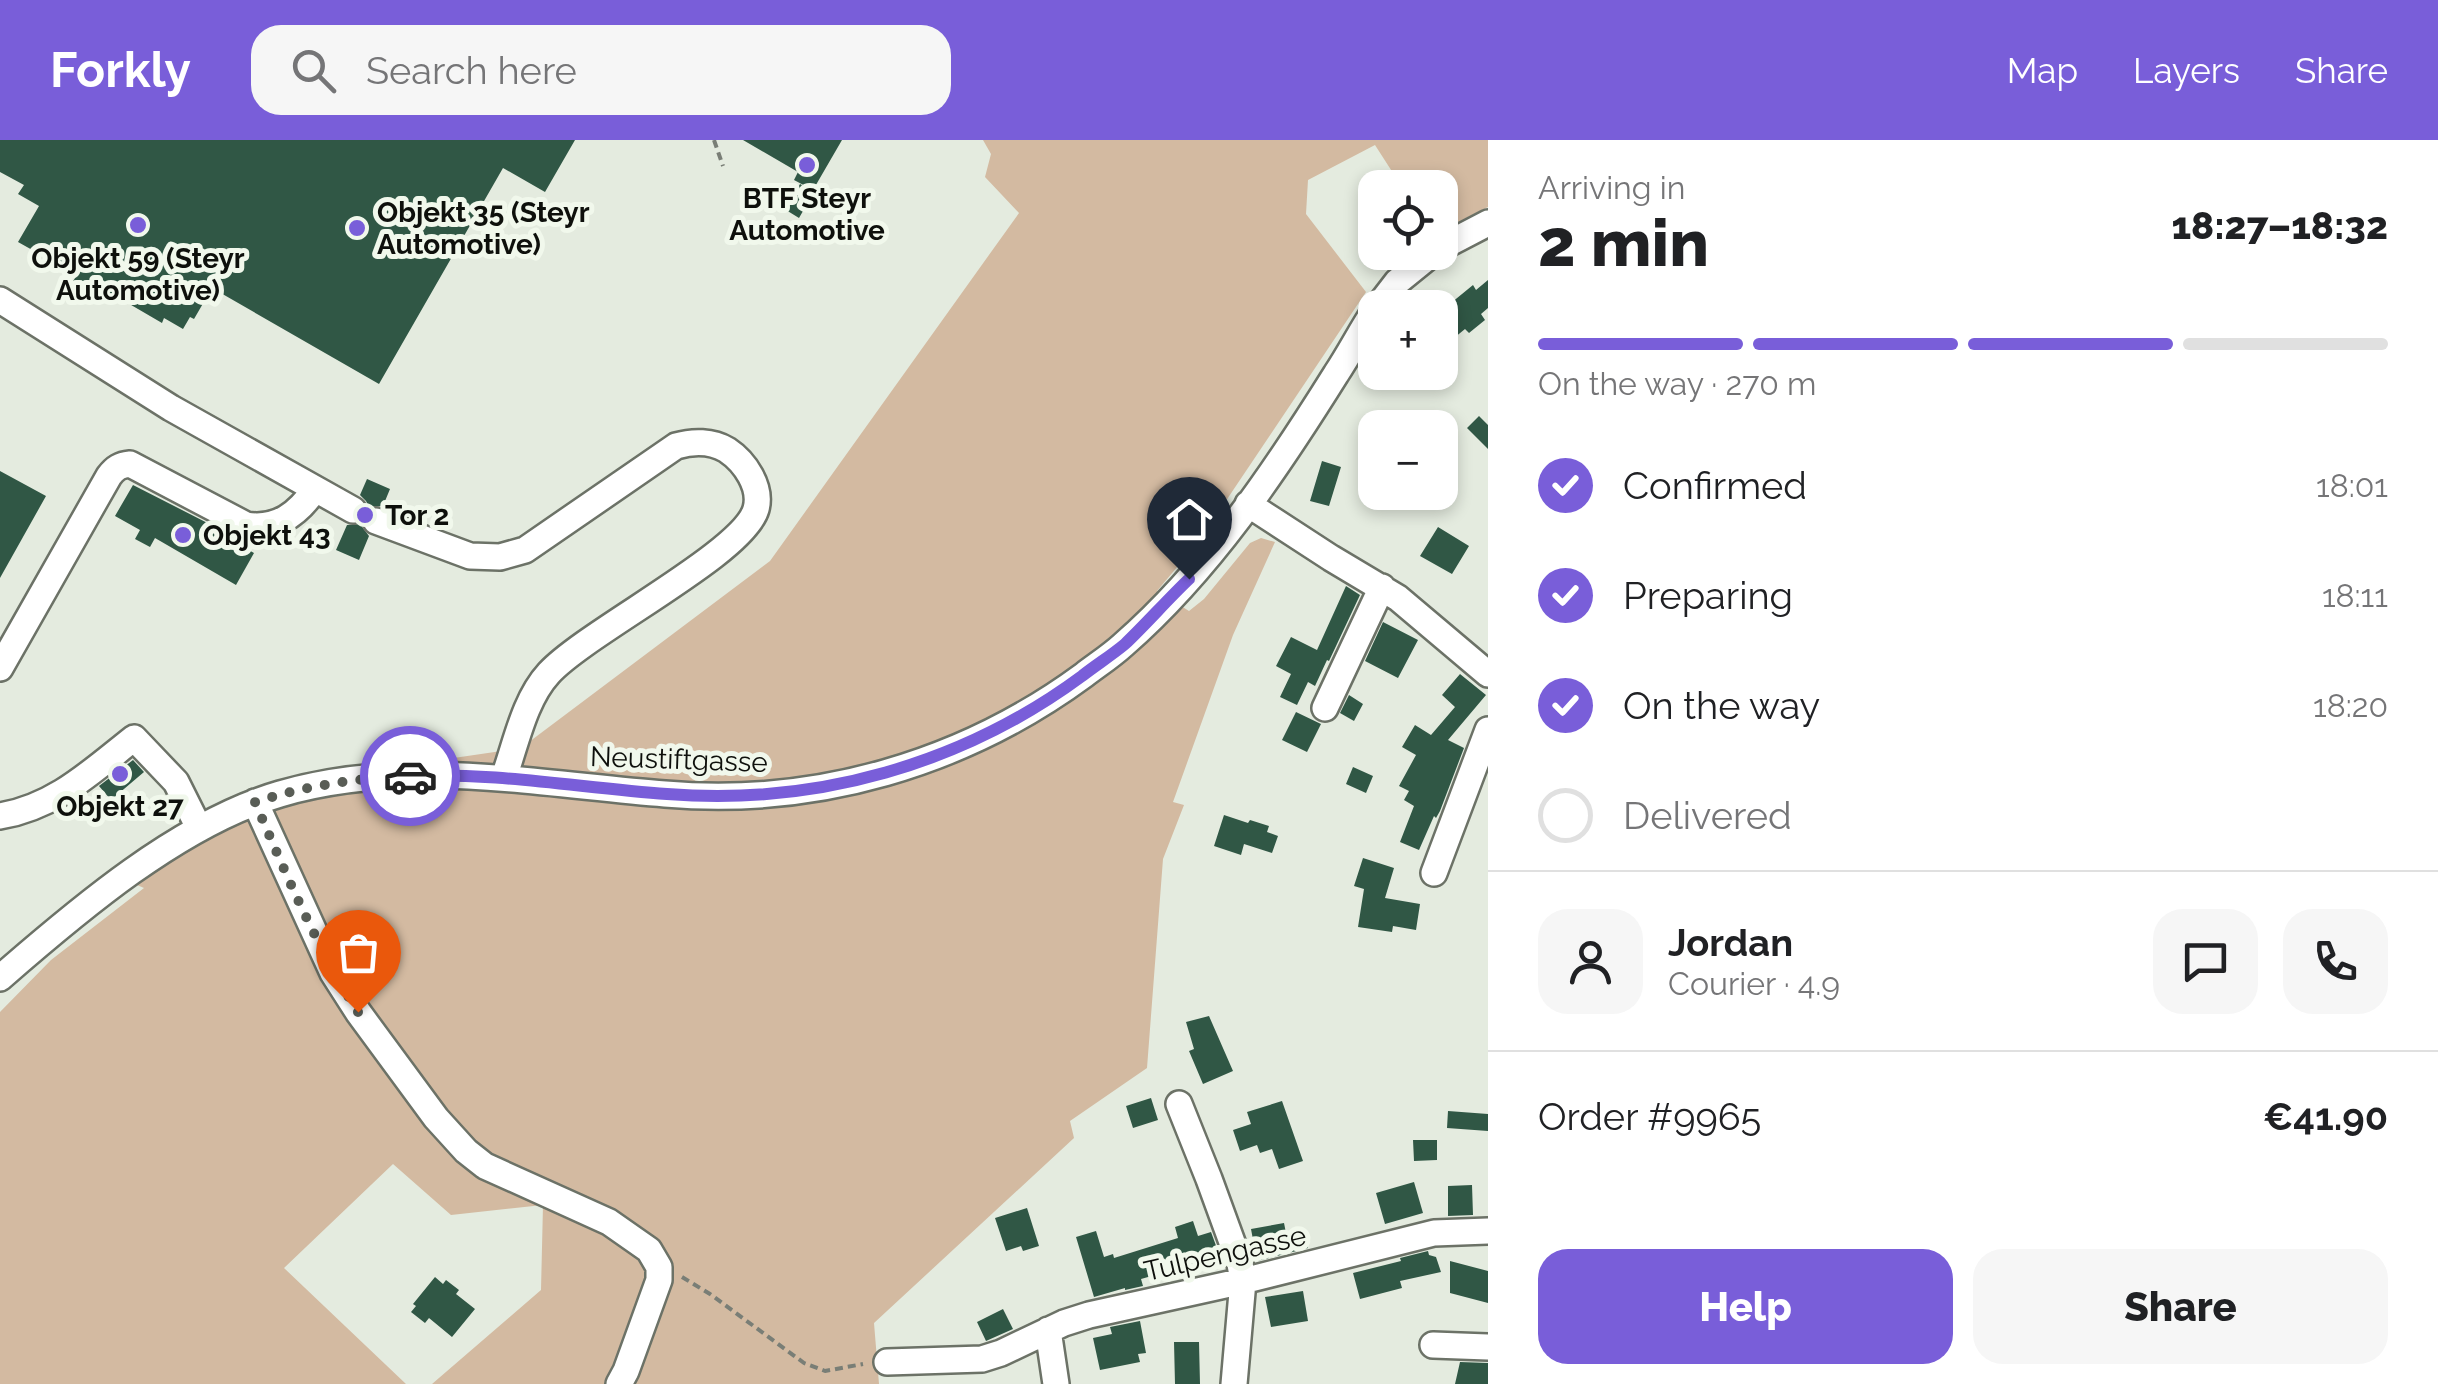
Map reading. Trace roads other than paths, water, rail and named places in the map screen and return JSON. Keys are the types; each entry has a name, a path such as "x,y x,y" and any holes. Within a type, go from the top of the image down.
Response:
{"street":[{"name":"Neustiftgasse","path":"1458,239 1488,223"},
{"name":"Neustiftgasse","path":"1391,290 1412,270"},
{"path":"0,300 170,408 315,489 365,516 470,556 500,558 525,550 676,446 691,442 723,447 739,461 757,494 752,517 729,543 596,634 550,672 535,690 504,777"},
{"name":"Neustiftgasse","path":"0,978 103,893 199,828 255,802 296,790 345,780 424,775 504,777 670,795 746,796 878,776 996,730 1063,690 1123,646 1189,579 1293,440 1358,337"},
{"path":"0,668 109,476 122,464 130,464 246,525 262,527 277,523 305,504 315,489"},
{"path":"1248,504 1382,587 1488,674"},
{"path":"1325,708 1382,587"},
{"path":"1434,873 1488,730"},
{"path":"0,816 20,813 58,796 134,738 176,782 199,828"},
{"path":"255,802 333,973 436,1118 485,1166 609,1222 649,1250 660,1267 619,1384"},
{"path":"1179,1104 1240,1264 1243,1282 1234,1384"},
{"name":"Tulpengasse","path":"887,1362 982,1372 1048,1330 1089,1315 1243,1282 1434,1233 1488,1230"},
{"path":"1048,1330 1056,1384"},
{"path":"1432,1345 1488,1347"}],"place":[{"name":"BTF Steyr Automotive","path":"807,165"},
{"name":"Objekt 59 (Steyr Automotive)","path":"138,225"},
{"name":"Objekt 35 (Steyr Automotive)","path":"357,228"},
{"name":"Tor 2","path":"365,515"},
{"name":"Objekt 43","path":"183,535"},
{"name":"Objekt 27","path":"120,774"}]}
